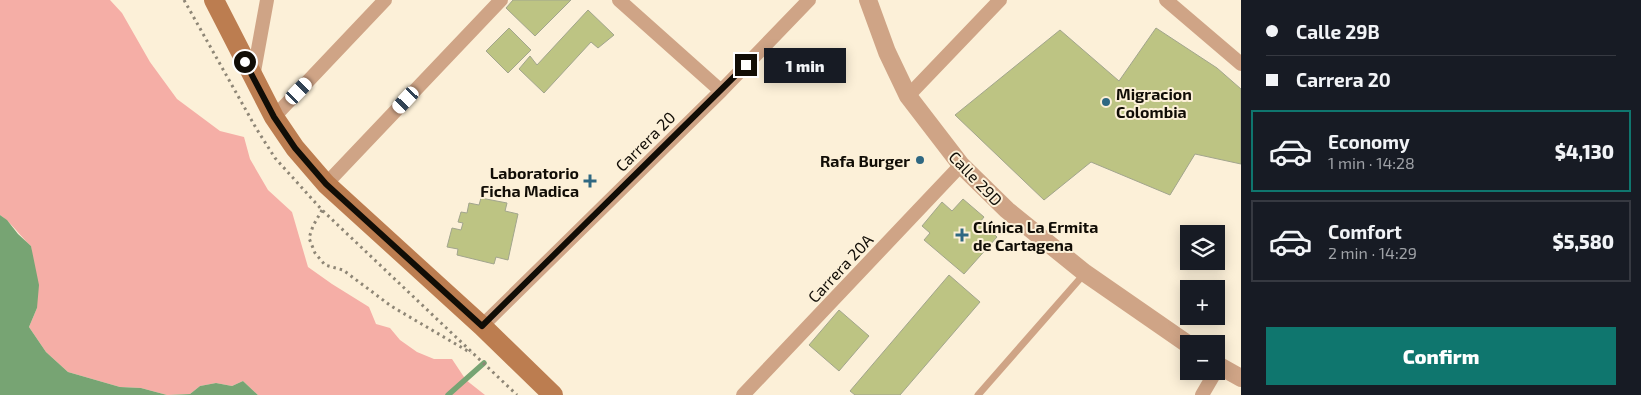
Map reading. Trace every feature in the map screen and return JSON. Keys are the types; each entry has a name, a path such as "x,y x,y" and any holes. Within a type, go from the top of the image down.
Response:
{"main road":[{"path":"214,0 274,117 295,148 326,184 482,326 553,395"}],"street":[{"path":"253,77 267,0"},
{"path":"274,117 386,0"},
{"path":"326,184 501,0"},
{"path":"620,0 721,91"},
{"name":"Carrera 20","path":"482,326 721,91 808,0"},
{"name":"Calle 29D","path":"868,0 887,52 908,96 961,165 1007,210 1085,273 1180,339"},
{"path":"908,96 1000,0"},
{"path":"1166,0 1241,64"},
{"name":"Carrera 20A","path":"744,395 961,165"},
{"path":"1225,371 1241,378"},
{"path":"1202,395 1210,380"}],"lane":[{"path":"978,395 1085,273"}],"path":[{"path":"322,210 309,238 315,253 325,265 343,270 391,306 477,356"}],"shaded area":[{"path":"0,0 110,0 122,13 150,62 177,99 220,131 244,137 250,159 268,190 292,212 308,267 369,307 376,324 390,328 400,340 417,352 434,359 452,359 466,380 485,395 258,395 243,381 232,386 216,383 200,386 190,394 167,395 141,388 120,387 68,372 46,352 29,327 37,308 31,246 0,215"},
{"path":"0,215 31,246 39,285 37,308 29,327 46,352 68,372 120,387 141,388 167,395 0,395"},
{"path":"243,381 258,395 168,395 190,394 200,386 216,383 232,386"}],"building":[{"path":"513,0 571,0 535,36 506,8"},
{"path":"588,10 614,35 598,48 591,42 544,93 519,69 530,56 537,65"},
{"path":"509,28 531,50 508,73 486,51"},
{"name":"Migracion Colombia","path":"1156,28 1217,68 1241,89 1241,164 1195,154 1170,195 1091,162 1044,200 955,115 1060,30 1119,81"},
{"path":"481,198 507,203 505,211 518,214 508,260 496,257 494,264 457,255 458,249 447,247 452,228 461,230 463,223 458,222 461,212 467,213 469,203 479,205"},
{"name":"Clínica La Ermita de Cartagena","path":"963,199 984,217 980,222 997,237 964,274 924,240 930,233 922,226 942,202 952,211"},
{"path":"949,275 980,302 900,395 855,395 850,391"},
{"path":"839,310 869,336 839,371 809,345"}],"waterway":[{"path":"448,395 484,363"}],"place":[{"name":"Migracion Colombia","path":"1106,102"},
{"name":"Rafa Burger","path":"920,160"},
{"name":"Laboratorio Ficha Madica","path":"590,181"},
{"name":"Clínica La Ermita de Cartagena","path":"962,235"}],"route":[{"path":"245,62 274,117 295,148 326,184 482,326 746,65"}]}
